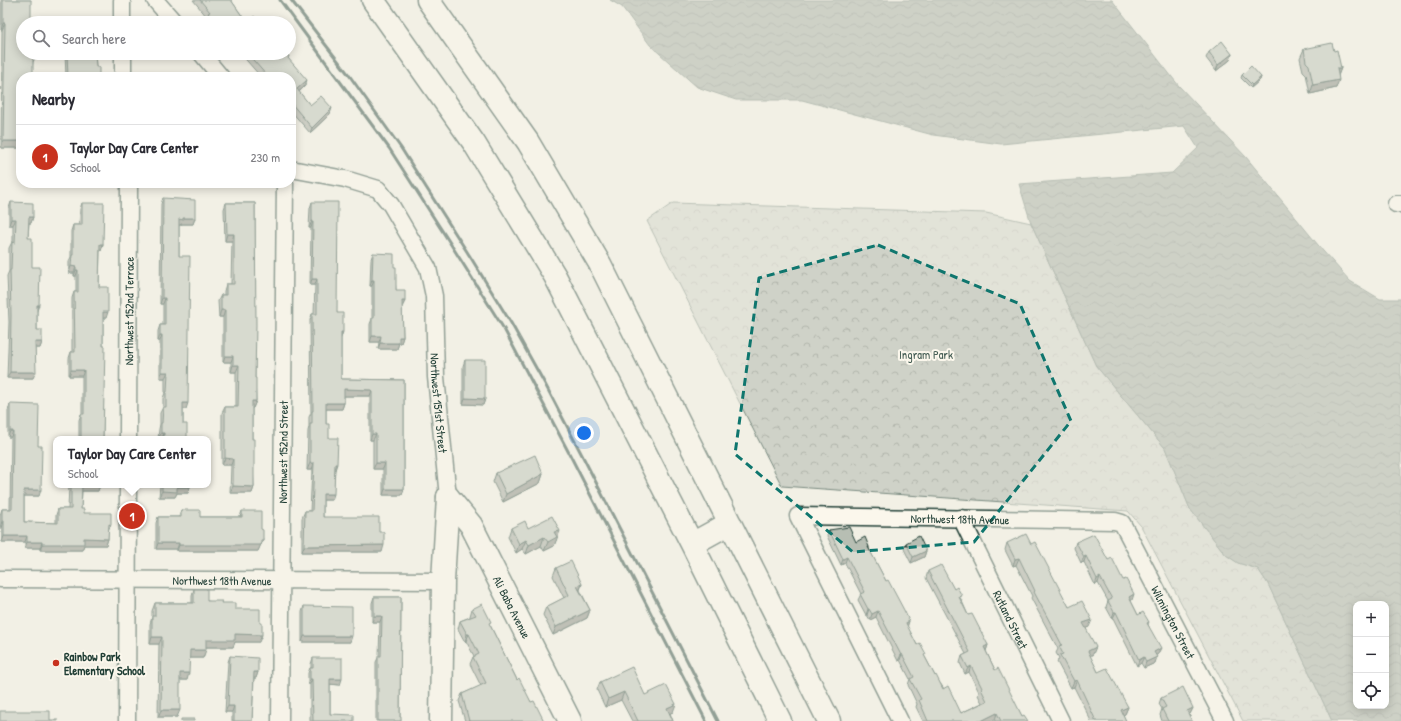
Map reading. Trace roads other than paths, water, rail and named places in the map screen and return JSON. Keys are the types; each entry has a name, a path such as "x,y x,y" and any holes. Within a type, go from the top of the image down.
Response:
{"main road":[{"path":"373,0 474,142 555,276 692,544 780,721"},
{"path":"428,0 528,142 600,264 829,721"},
{"name":"Northwest 151st Street","path":"441,721 443,581 448,498"},
{"name":"Ali Baba Avenue","path":"448,498 471,525 570,721"},
{"path":"692,544 730,523"}],"street":[{"path":"122,0 122,16"},
{"path":"155,0 169,16"},
{"path":"123,60 123,72"},
{"path":"207,60 217,72"},
{"name":"Northwest 151st Street","path":"296,170 345,179 378,189 392,204 428,268 434,296 436,377 448,498"},
{"name":"Northwest 152nd Terrace","path":"128,436 130,188"},
{"name":"Northwest 152nd Street","path":"280,721 285,188"},
{"path":"127,721 128,488"},
{"name":"Northwest 18th Avenue","path":"900,721 798,516 1115,521 1122,523"},
{"name":"Rutland Street","path":"961,518 1061,721"},
{"name":"Wilmington Street","path":"1122,523 1225,721"},
{"name":"Northwest 18th Avenue","path":"0,579 443,581"}],"water":[{"path":"610,0 1112,0 1179,86 1246,157 1323,251 1350,281 1380,299 1401,299 1401,721 1332,721 1268,584 1258,569 1238,563 1226,555 1190,509 1165,448 1096,366 1031,223 1019,184 1172,173 1198,148 1184,126 1001,144 933,135 802,100 736,100 697,87 650,45 622,7"}],"railway":[{"path":"280,0 292,16"},
{"path":"291,0 349,75 401,148 511,323 582,455 718,721"},
{"path":"296,22 389,148 504,329 706,721"}],"place":[{"name":"Taylor Day Care Center","path":"132,516"},
{"name":"Rainbow Park Elementary School","path":"56,663"}],"park label":[{"name":"Ingram Park","path":"926,354"}]}
